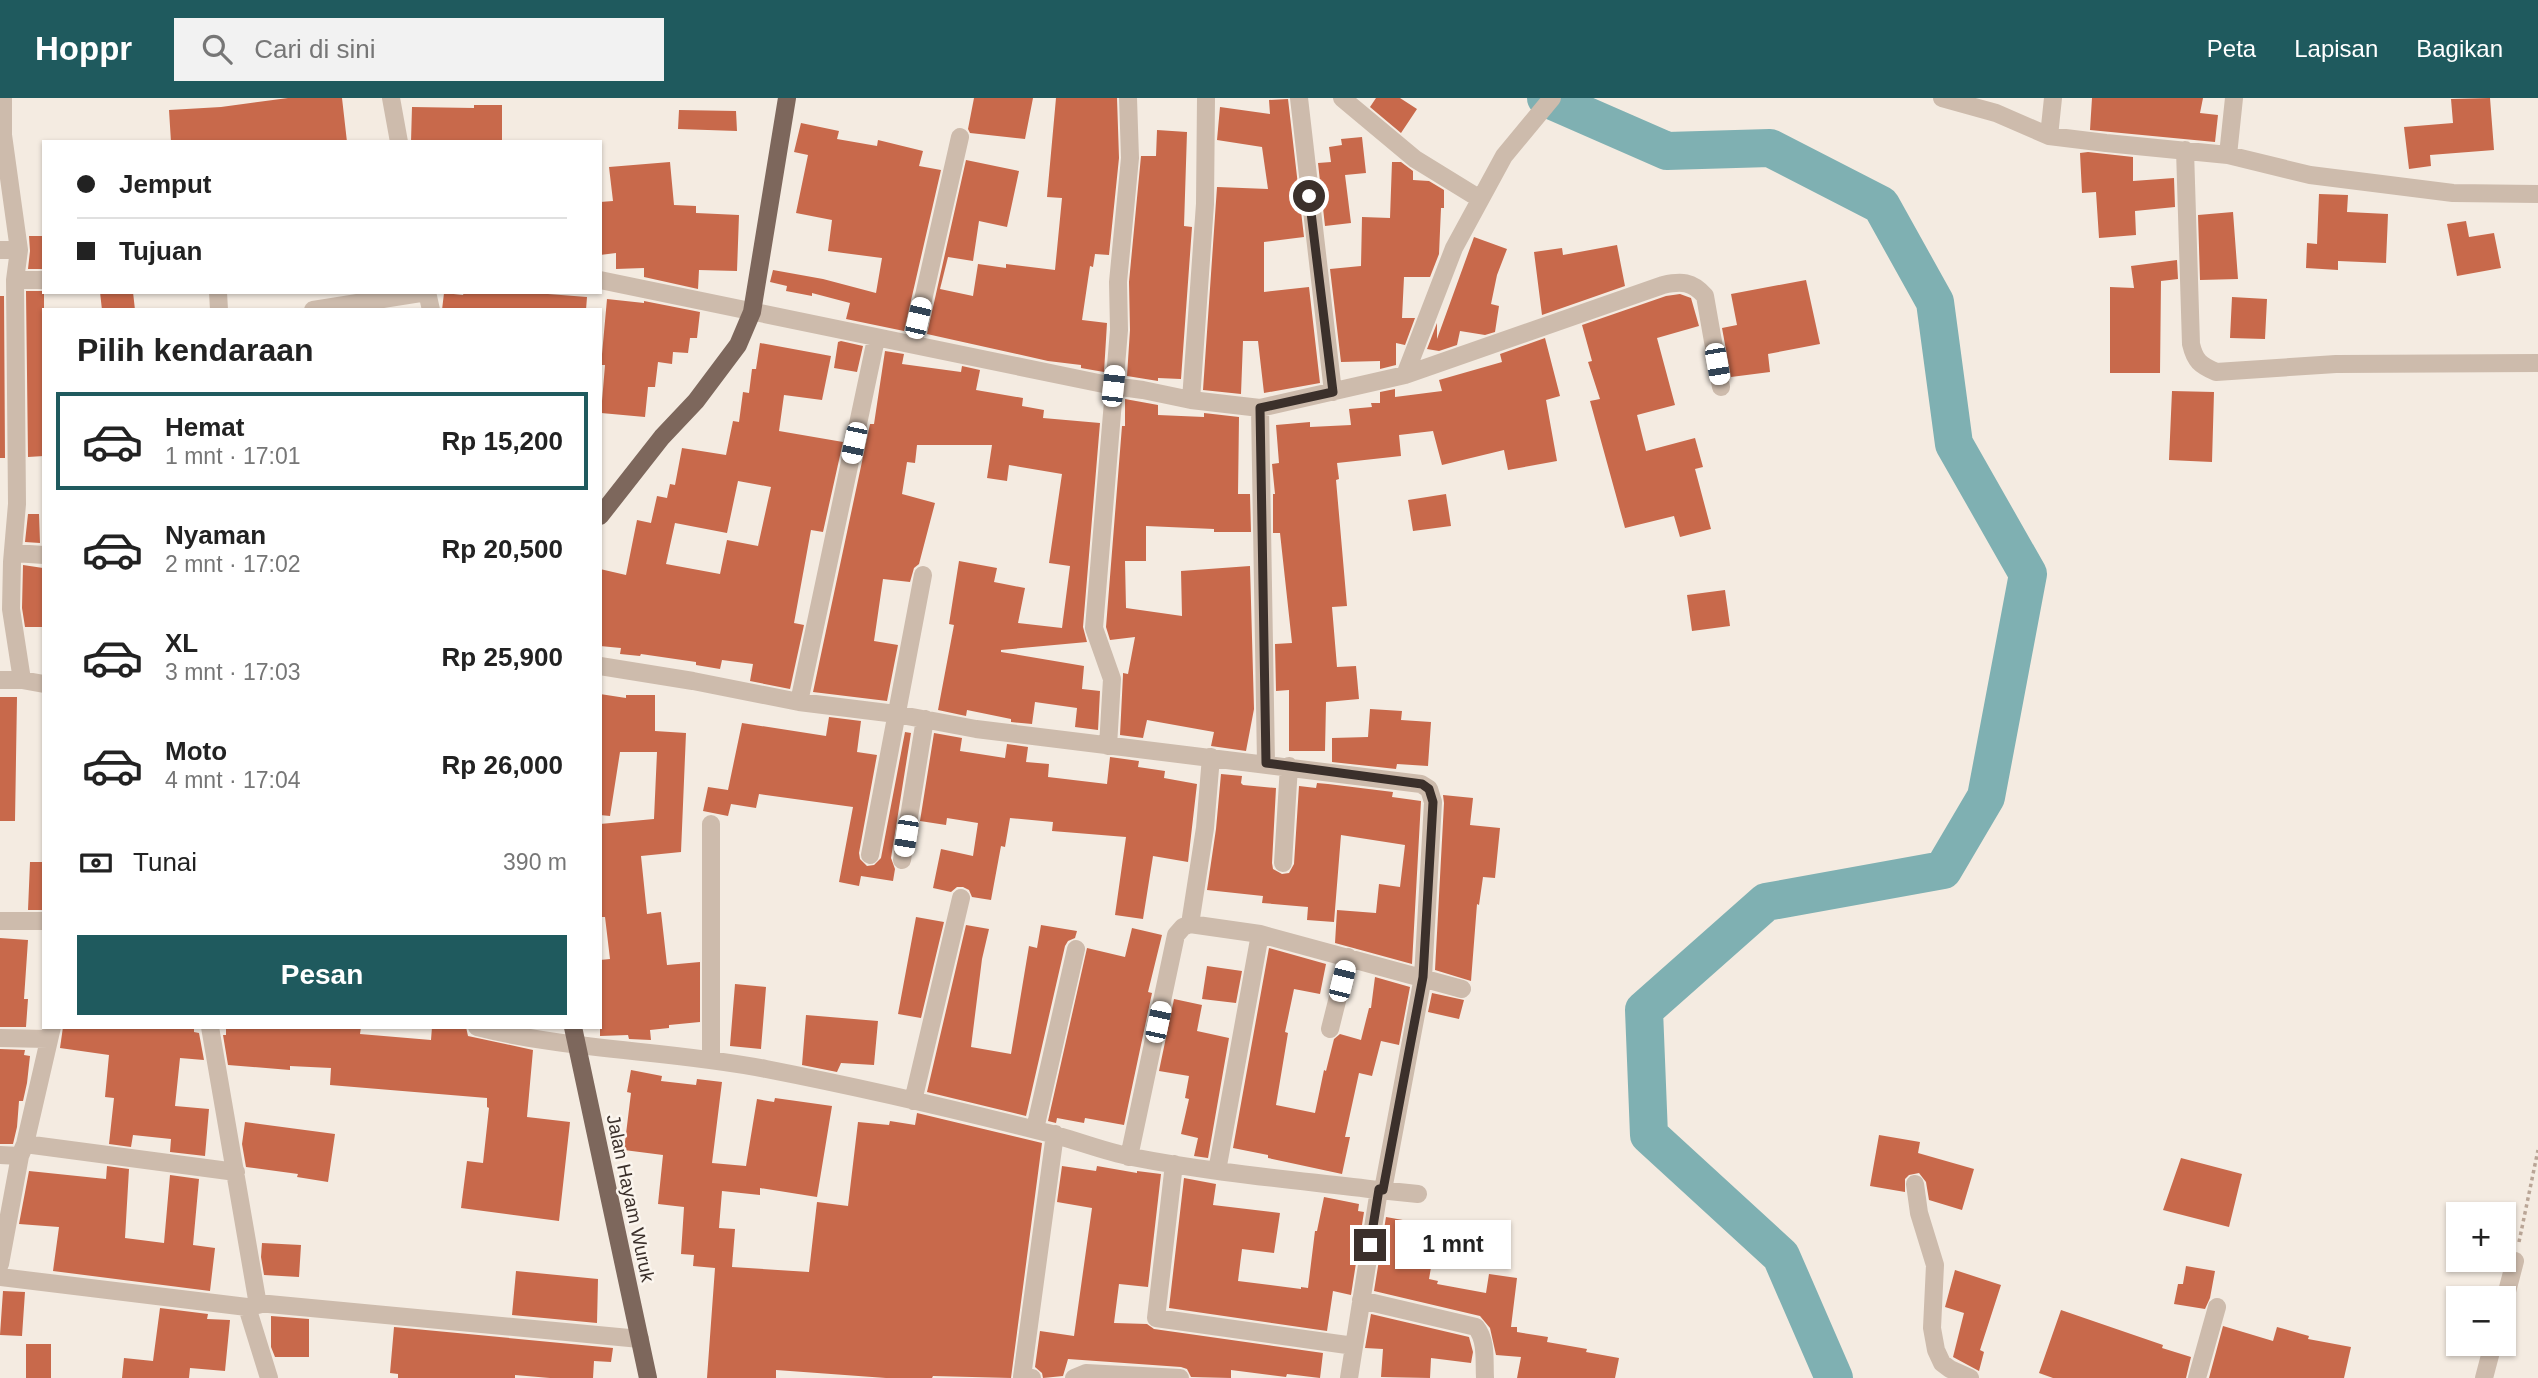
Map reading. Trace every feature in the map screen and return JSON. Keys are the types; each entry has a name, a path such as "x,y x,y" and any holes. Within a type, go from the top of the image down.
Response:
{"main road":[{"path":"602,513 662,437 696,401 738,345 752,312 787,98"},
{"name":"Jalan Hayam Wuruk","path":"574,1036 648,1378"}],"street":[{"path":"3,98 1,135 19,250 8,375 8,504 14,552 11,609 22,680"},
{"path":"391,98 399,140"},
{"path":"1108,746 1112,679 1094,628 1119,330 1118,282 1130,158 1128,98"},
{"path":"1191,400 1205,204 1206,98"},
{"path":"1299,98 1333,392"},
{"path":"1342,98 1415,159 1480,199"},
{"path":"1405,375 1445,269 1480,199 1504,156 1552,98"},
{"path":"1942,98 1996,113 2049,136 2228,155 2310,176 2453,193 2538,194"},
{"path":"2049,136 2053,98"},
{"path":"2228,155 2234,98"},
{"path":"912,344 960,136"},
{"path":"2185,150 2191,344 2194,357 2201,365 2216,372 2336,364 2538,363"},
{"path":"0,250 19,250"},
{"path":"15,280 42,280"},
{"path":"602,280 1113,386 1191,400 1260,408 1405,375 1559,320 1677,282 1697,286 1705,296 1721,387"},
{"path":"326,308 414,294"},
{"path":"799,702 876,339"},
{"path":"1260,408 1266,763"},
{"path":"14,552 42,555"},
{"path":"870,855 923,575"},
{"path":"602,666 799,702 896,714 976,729 1289,766 1422,784 1429,789 1433,802 1423,977 1381,1190 1349,1378"},
{"path":"0,680 42,684"},
{"path":"902,860 925,719"},
{"path":"1190,924 1205,828 1211,757"},
{"path":"1283,863 1289,766"},
{"path":"711,824 711,1059"},
{"path":"913,1101 961,898"},
{"path":"0,921 42,921"},
{"path":"1129,1157 1176,934 1183,927 1190,924 1260,934 1462,989"},
{"path":"1216,1171 1260,934"},
{"path":"1035,1129 1076,949"},
{"path":"1330,1029 1348,957"},
{"path":"210,1029 236,1172 253,1305 269,1378"},
{"path":"485,1029 512,1036 574,1036 885,1092 1055,1134 1129,1157 1216,1171 1418,1194"},
{"path":"0,1038 50,1033 22,1150 0,1264"},
{"path":"1032,1378 1022,1377 1055,1134"},
{"path":"0,1155 22,1150 236,1172"},
{"path":"1174,1164 1156,1318 1354,1346"},
{"path":"1915,1184 1919,1213 1935,1265 1932,1328 1936,1350 1942,1363 1950,1370 1970,1378"},
{"path":"0,1276 253,1305 640,1339"},
{"path":"1361,1300 1476,1327 1482,1334 1484,1343 1485,1378"},
{"path":"2197,1378 2217,1307"},
{"path":"2484,1378 2490,1356"},
{"path":"1082,1376 1180,1378"}],"path":[{"path":"2516,1256 2538,1150"}],"building":[{"path":"288,98 342,98 347,140 171,140 169,110 221,107"},
{"path":"974,98 1033,98 1025,139 970,133 968,129"},
{"path":"1056,98 1117,98 1119,158 1109,255 1095,254 1093,267 1090,266 1082,320 1107,323 1104,372 927,334 966,160 1019,171 1007,227 979,221 973,261 948,257 940,289 973,296 978,264 1006,268 1006,264 1055,270 1062,198 1047,197"},
{"path":"1376,98 1400,98 1417,109 1401,133 1370,107"},
{"path":"2092,98 2203,98 2200,113 2218,115 2215,142 2090,130"},
{"path":"2490,98 2494,150 2430,155 2431,166 2409,169 2404,127 2453,123 2451,99"},
{"path":"1288,99 1304,237 1264,242 1264,292 1309,287 1320,383 1264,393 1258,341 1243,341 1241,394 1203,390 1217,187 1268,189 1262,147 1217,140 1220,107 1270,114 1269,100"},
{"path":"474,105 502,105 502,140 411,140 412,107 474,108"},
{"path":"679,110 736,111 737,131 678,129"},
{"path":"801,123 839,131 837,139 877,146 878,140 923,151 919,166 941,170 904,331 846,319 850,303 812,293 812,296 786,291 787,286 770,282 773,270 823,279 876,293 882,258 828,251 832,220 796,213 808,155 794,152"},
{"path":"1157,130 1187,132 1184,226 1192,227 1181,379 1158,378 1158,381 1127,376 1129,282 1141,156 1156,156"},
{"path":"1362,137 1366,173 1345,175 1351,223 1325,226 1318,163 1331,162 1329,147 1342,145 1341,139"},
{"path":"2080,153 2133,157 2133,181 2174,178 2175,207 2135,211 2136,235 2099,238 2096,192 2082,193"},
{"path":"670,162 674,205 696,206 696,213 739,215 737,271 699,270 698,289 644,277 644,268 616,269 616,253 602,255 602,202 613,201 609,167"},
{"path":"1392,162 1401,162 1413,171 1413,180 1429,181 1444,190 1444,208 1441,208 1439,254 1430,277 1404,277 1402,318 1415,318 1405,345 1396,343 1396,365 1380,369 1380,361 1341,362 1330,269 1361,266 1362,217 1390,218"},
{"path":"2319,194 2348,195 2347,212 2388,214 2386,263 2338,261 2338,270 2306,268 2307,243 2317,244"},
{"path":"2233,212 2238,279 2200,280 2198,215"},
{"path":"2466,221 2469,237 2494,233 2501,268 2457,276 2447,224"},
{"path":"29,236 42,236 42,269 28,269"},
{"path":"1474,237 1507,249 1497,275 1491,304 1499,306 1495,332 1485,335 1460,331 1457,345 1439,351 1427,349 1437,323 1437,339"},
{"path":"1617,245 1625,286 1542,315 1534,252 1562,248 1563,255"},
{"path":"2177,260 2178,279 2161,281 2160,373 2110,373 2110,287 2134,288 2131,266"},
{"path":"1806,280 1820,344 1768,354 1770,372 1731,377 1722,328 1737,325 1731,294"},
{"path":"26,291 42,291 42,456 28,457"},
{"path":"100,294 133,294 135,308 102,308"},
{"path":"444,294 548,294 587,297 586,308 442,308"},
{"path":"1680,294 1691,298 1699,326 1657,338 1675,405 1637,415 1646,451 1695,438 1703,467 1695,469 1711,529 1680,537 1674,516 1625,528 1590,401 1600,399 1588,362 1592,361 1582,325 1666,296"},
{"path":"0,296 4,296 5,458 0,458"},
{"path":"2232,297 2267,299 2265,339 2230,338"},
{"path":"607,299 644,301 700,312 697,338 690,338 688,353 673,352 672,364 658,362 655,387 648,387 645,417 602,413 605,365 602,365"},
{"path":"1545,338 1560,396 1546,400 1557,461 1508,470 1504,450 1442,465 1433,431 1399,435 1401,456 1337,463 1339,479 1336,480 1347,606 1332,607 1337,667 1356,666 1359,699 1326,702 1325,751 1289,751 1289,690 1276,691 1275,644 1292,643 1280,533 1273,533 1275,494 1272,464 1279,463 1276,425 1310,422 1310,427 1351,425 1349,409 1372,407 1371,403 1380,403 1380,392 1395,389 1395,397 1442,391 1439,380 1502,362 1500,354"},
{"path":"838,342 863,346 857,372 834,368"},
{"path":"760,343 831,356 822,400 784,395 779,431 843,442 823,532 811,530 794,623 804,625 790,689 750,681 753,664 722,660 720,669 696,665 696,662 641,654 620,654 621,648 602,646 602,569 626,575 637,520 651,523 657,496 667,498 670,484 675,485 682,448 726,455 733,421 739,422 743,392 749,393 752,369 756,369","holes":["738,481 771,487 758,546 727,540 720,574 666,564 675,523 727,533"]},
{"path":"885,351 904,354 902,364 961,372 962,366 980,370 976,390 1023,398 1022,406 1044,410 1043,418 1100,423 1083,627 1087,642 1001,650 1084,666 1082,689 1100,691 1098,730 1075,727 1077,708 1035,702 1032,724 1011,722 1011,719 967,710 966,716 938,710 954,625 949,624 959,561 997,568 994,582 1025,588 1018,623 1062,628 1070,566 1049,563 1062,474 1009,465 1007,481 987,478 992,445 917,445 915,463 907,462 902,494 935,503 919,564 914,568 910,582 883,579 874,641 898,645 887,701 813,692 870,424 874,424"},
{"path":"2172,391 2214,392 2212,462 2169,460"},
{"path":"1125,399 1158,405 1158,415 1204,417 1204,413 1239,417 1238,494 1250,494 1251,532 1214,532 1214,529 1146,526 1146,561 1125,561 1126,608 1182,616 1181,571 1250,566 1254,709 1246,751 1211,746 1214,732 1147,720 1143,738 1120,735 1123,673 1128,674 1135,637 1110,640 1106,627 1122,426 1125,426"},
{"path":"1446,494 1451,526 1413,531 1408,500"},
{"path":"28,514 39,514 40,543 25,542"},
{"path":"23,565 42,568 42,627 25,627 22,608"},
{"path":"1725,590 1730,626 1692,631 1687,595"},
{"path":"602,694 626,698 626,695 655,695 655,731 686,733 681,852 641,856 647,914 661,912 667,965 700,962 700,1022 650,1030 651,1040 629,1039 628,1035 600,1036 602,960 610,959 605,917 602,917 602,824 654,819 657,752 620,752 610,816 602,815"},
{"path":"0,697 17,697 15,821 0,821"},
{"path":"1370,709 1402,711 1401,720 1431,722 1428,766 1397,764 1396,769 1332,762 1332,738 1368,737"},
{"path":"829,717 861,721 857,752 877,755 859,853 860,859 867,866 874,865 881,858 905,732 911,733 891,858 895,869 893,881 861,876 859,886 839,882 853,807 759,794 756,808 731,804 728,816 703,811 708,787 728,790 742,723 826,736"},
{"path":"934,733 962,738 960,751 1005,758 1007,744 1028,747 1026,762 1049,764 1048,777 1107,784 1110,757 1139,761 1138,767 1165,771 1164,778 1197,784 1188,862 1153,856 1143,919 1115,915 1126,837 1052,831 1053,822 1010,818 1005,847 1001,846 991,900 972,897 969,890 963,887 957,887 951,892 933,888 941,849 973,856 978,823 947,818 946,825 920,821"},
{"path":"1221,774 1242,776 1243,785 1276,788 1272,863 1273,869 1282,874 1289,873 1294,864 1299,786 1316,788 1317,783 1328,784 1393,792 1392,797 1421,801 1412,964 1335,943 1337,910 1376,913 1379,884 1400,887 1405,845 1341,835 1334,922 1307,920 1308,907 1262,903 1263,896 1207,890"},
{"path":"1443,795 1473,798 1470,825 1500,828 1495,878 1483,877 1479,905 1477,904 1471,981 1435,970"},
{"path":"30,862 42,862 42,910 28,910"},
{"path":"916,917 944,922 921,1018 898,1014"},
{"path":"966,925 989,929 982,959 971,1047 1011,1054 1029,946 1037,948 1041,925 1077,931 1075,938 1065,946 1026,1116 927,1092"},
{"path":"1132,928 1162,935 1148,992 1152,993 1124,1125 1085,1118 1084,1123 1057,1118 1056,1123 1048,1121 1087,948 1125,957"},
{"path":"0,938 28,940 24,999 28,999 26,1027 0,1027"},
{"path":"1269,948 1326,964 1320,994 1294,989 1285,1032 1288,1033 1276,1105 1315,1113 1334,1039 1340,1034 1361,1040 1371,1008 1375,977 1410,987 1399,1045 1381,1041 1372,1076 1359,1073 1345,1137 1350,1137 1342,1174 1233,1148"},
{"path":"1207,966 1242,971 1236,1003 1202,999"},
{"path":"735,984 766,987 761,1049 730,1046"},
{"path":"1432,993 1464,1000 1459,1019 1428,1012"},
{"path":"1174,999 1202,1005 1197,1031 1229,1038 1208,1158 1194,1156 1198,1138 1181,1134 1189,1099 1185,1098 1189,1076 1159,1071"},
{"path":"806,1015 878,1021 874,1065 841,1063 837,1072 802,1065"},
{"path":"63,1029 194,1029 194,1032 199,1033 204,1060 180,1058 175,1106 209,1109 205,1156 170,1152 171,1139 133,1135 131,1147 109,1144 114,1098 105,1097 109,1055 60,1048"},
{"path":"226,1029 361,1029 360,1034 431,1040 432,1029 466,1029 468,1036 533,1050 527,1117 570,1122 559,1221 461,1208 467,1161 483,1163 489,1108 487,1098 330,1085 331,1068 290,1066 290,1070 228,1065 223,1035 226,1035"},
{"path":"0,1049 25,1050 24,1055 30,1056 23,1101 19,1101 13,1144 0,1144"},
{"path":"631,1070 662,1076 661,1081 696,1085 697,1079 722,1082 712,1163 746,1166 757,1099 774,1102 775,1098 832,1106 817,1197 760,1188 760,1195 722,1191 719,1228 735,1229 732,1267 809,1272 817,1202 848,1206 858,1122 889,1125 890,1121 915,1125 917,1113 1042,1143 1011,1378 886,1378 776,1370 776,1378 707,1378 715,1268 693,1266 694,1255 681,1254 684,1207 658,1204 663,1155 624,1150"},
{"path":"245,1122 335,1134 328,1182 297,1177 298,1174 246,1167 242,1144"},
{"path":"1879,1135 1920,1142 1918,1153 1974,1169 1962,1210 1929,1200 1926,1182 1919,1173 1909,1175 1905,1179 1905,1192 1870,1186"},
{"path":"2181,1158 2242,1174 2229,1227 2163,1210"},
{"path":"107,1166 129,1169 125,1238 164,1243 170,1175 199,1179 193,1245 215,1248 210,1291 53,1271 59,1227 19,1224 29,1171 106,1179"},
{"path":"1062,1166 1096,1171 1097,1166 1161,1174 1148,1287 1119,1284 1114,1323 1147,1324 1154,1329 1323,1353 1320,1378 1231,1370 1231,1378 1191,1377 1187,1369 1181,1367 1068,1359 1063,1376 1043,1378 1042,1373 1035,1367 1040,1331 1074,1336 1092,1208 1057,1202"},
{"path":"1184,1178 1216,1184 1213,1205 1280,1213 1274,1253 1242,1249 1238,1281 1308,1288 1315,1231 1324,1197 1359,1204 1358,1211 1364,1212 1351,1295 1333,1291 1327,1331 1169,1308"},
{"path":"1386,1217 1414,1222 1409,1245 1434,1250 1429,1279 1438,1281 1437,1284 1486,1293 1489,1274 1517,1278 1511,1327 1517,1327 1517,1332 1548,1337 1547,1342 1619,1358 1615,1378 1517,1378 1521,1357 1496,1355 1490,1328 1480,1316 1374,1291"},
{"path":"262,1243 301,1245 299,1277 264,1275"},
{"path":"2186,1266 2215,1271 2205,1309 2174,1304 2178,1284 2183,1284"},
{"path":"1955,1270 2001,1285 1980,1350 1984,1352 1979,1371 1953,1357 1964,1313 1945,1307"},
{"path":"516,1271 598,1279 597,1323 512,1315"},
{"path":"3,1291 25,1292 22,1336 0,1335"},
{"path":"160,1308 208,1314 207,1319 230,1320 225,1371 190,1368 189,1378 122,1378 124,1358 153,1361"},
{"path":"2061,1310 2191,1357 2186,1378 2053,1378 2039,1373"},
{"path":"1371,1314 1469,1337 1473,1352 1471,1363 1431,1358 1430,1378 1381,1377 1383,1349 1365,1348"},
{"path":"271,1316 309,1319 309,1357 275,1357 271,1347"},
{"path":"2223,1326 2273,1341 2277,1327 2309,1336 2308,1339 2351,1347 2344,1378 2209,1378"},
{"path":"394,1327 613,1348 611,1362 594,1361 593,1378 515,1375 515,1378 398,1378 398,1374 390,1373"},
{"path":"26,1344 51,1344 51,1378 26,1378"}],"waterway":[{"path":"1546,98 1667,151 1770,148 1881,205 1935,302 1954,444 2028,574 1986,797 1943,870 1766,902 1644,1010 1649,1135 1781,1256 1834,1378"}],"route":[{"path":"1309,196 1333,392 1260,408 1266,763 1422,784 1429,789 1433,802 1423,977 1370,1245"}]}
